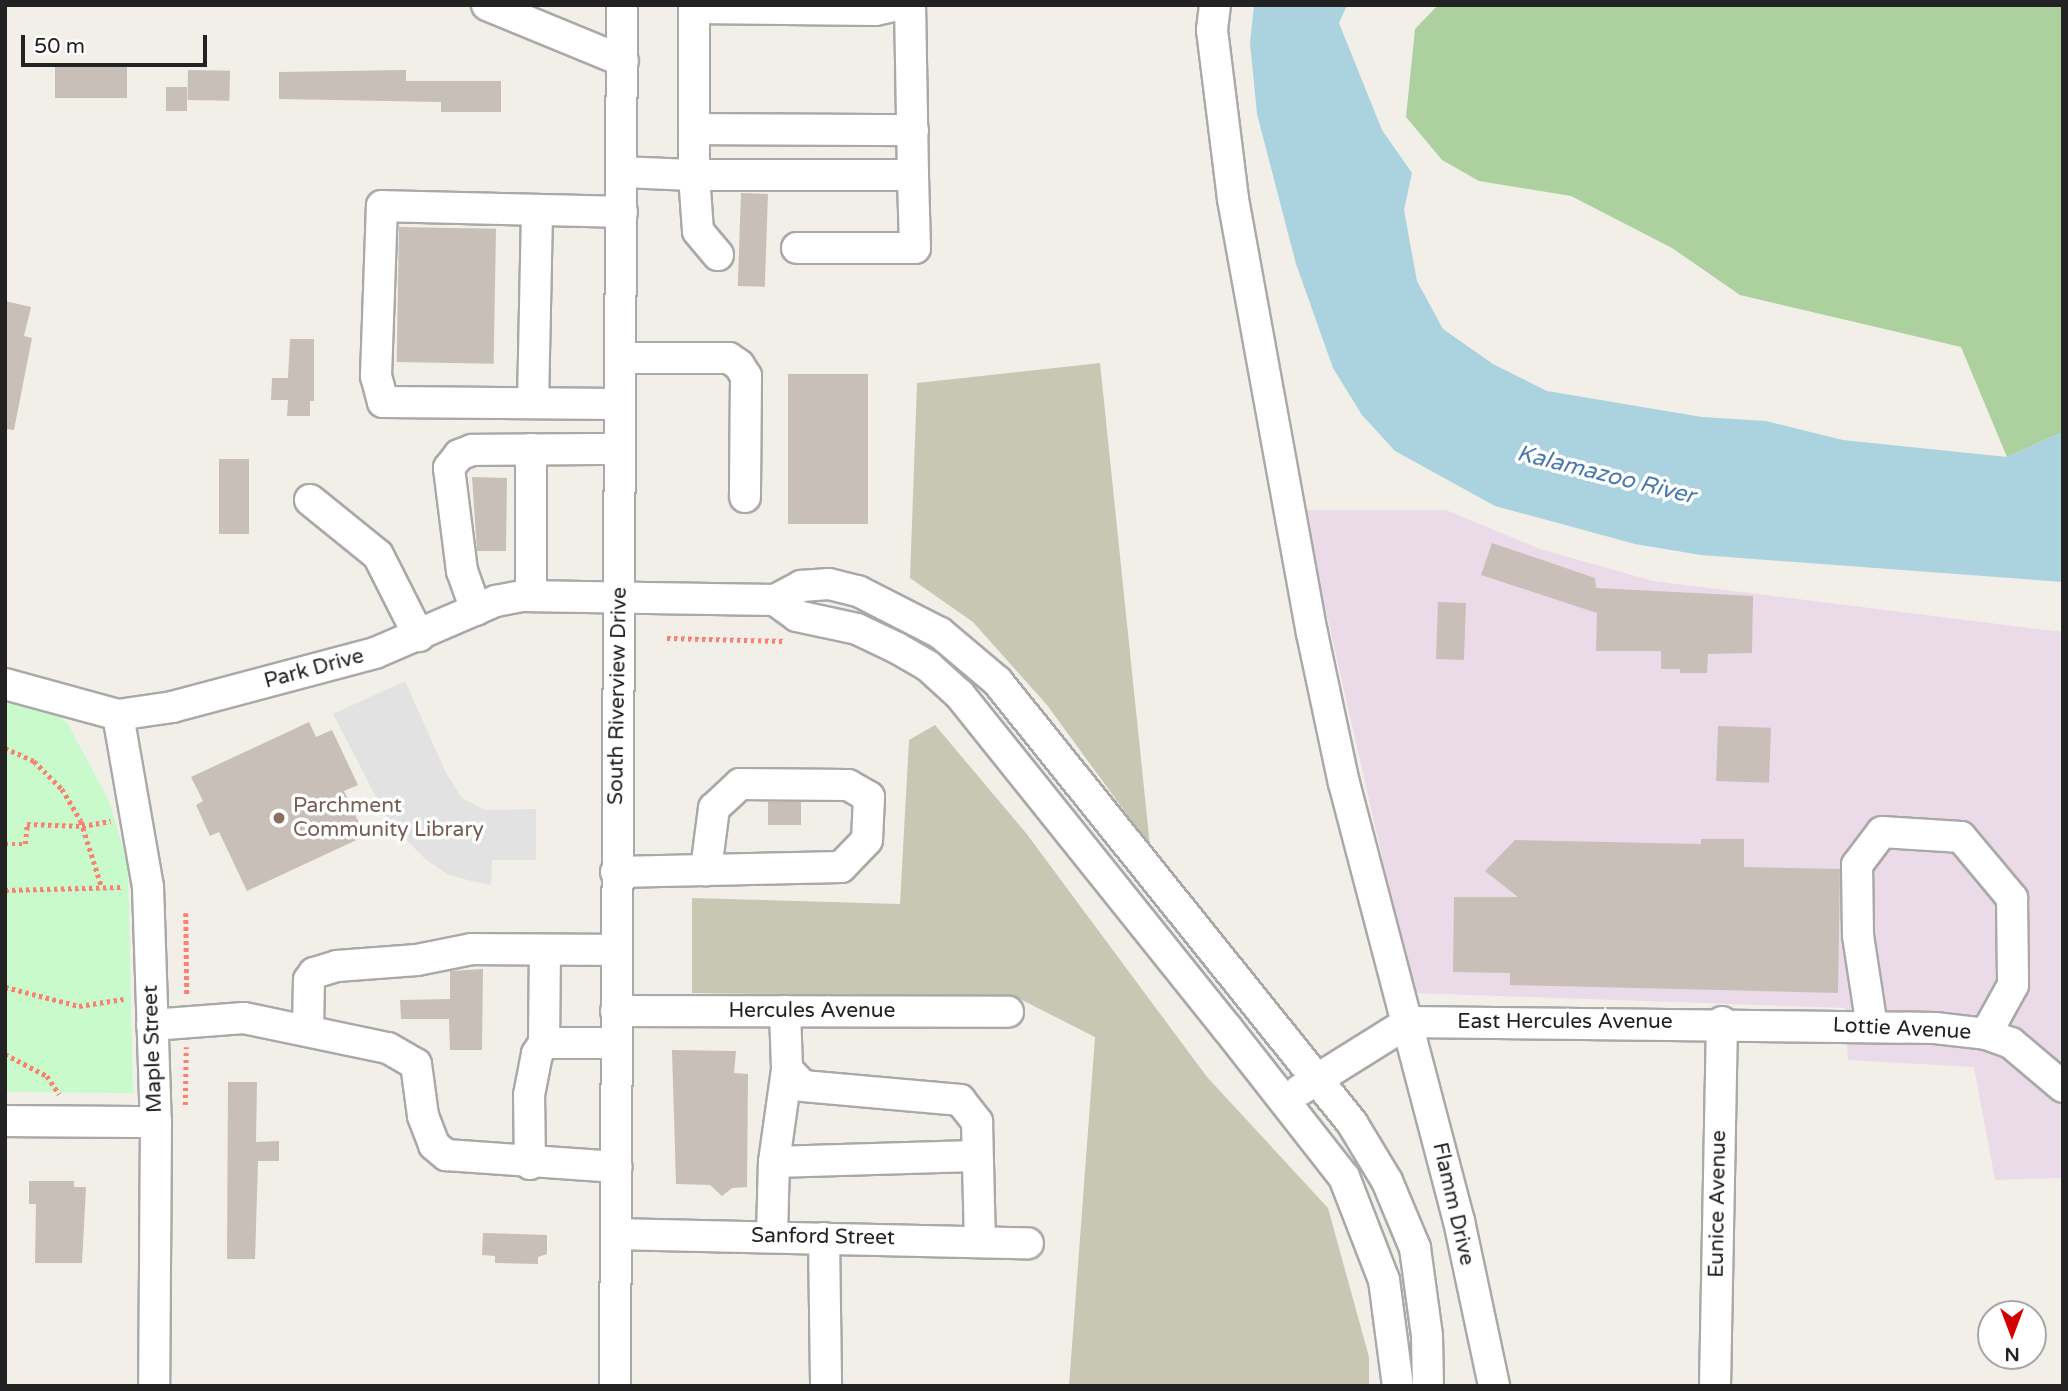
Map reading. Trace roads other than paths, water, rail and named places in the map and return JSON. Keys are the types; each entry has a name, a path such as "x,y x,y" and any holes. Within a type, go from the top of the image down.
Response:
{"street":[{"name":"South Riverview Drive","path":"615,1386 622,5"},
{"path":"718,255 698,231 694,175 694,8 876,10 898,5"},
{"path":"797,248 915,248 910,5"},
{"name":"Flamm Drive","path":"1215,5 1212,30 1233,198 1304,594 1344,783 1409,1022 1494,1386"},
{"path":"490,6 623,61"},
{"path":"694,129 913,130"},
{"path":"622,172 694,175 913,175"},
{"path":"620,404 383,402 376,376 382,206 622,212"},
{"path":"531,210 533,403"},
{"path":"621,358 729,358 738,365 746,376 745,497"},
{"path":"531,449 531,595"},
{"path":"476,610 462,571 449,468 459,455 472,450 620,449"},
{"path":"310,500 379,555 419,636"},
{"path":"1398,1386 1384,1280 1344,1177 1284,1101 960,695 928,666 897,648 857,629 797,616 775,600 801,586 829,584 858,591 940,633 997,681 1352,1123 1387,1181 1415,1248 1427,1336 1427,1386"},
{"name":"Park Drive","path":"5,684 118,715 184,704 356,659 419,636 476,610 531,595 775,600"},
{"name":"Maple Street","path":"118,715 148,887 156,1122 154,1386"},
{"path":"616,872 706,870 841,867 867,840 869,797 848,785 740,785 714,808 706,870"},
{"path":"1872,1027 1858,935 1857,865 1882,832 1961,837 2012,898 2013,985 1986,1034"},
{"path":"308,1031 309,980 314,973 472,949 616,950"},
{"path":"530,1164 529,1095 537,1054 544,1043 545,951"},
{"name":"Hercules Avenue","path":"616,1011 1008,1012"},
{"path":"772,1236 774,1162 787,1069 785,1011"},
{"path":"152,1025 244,1018 407,1055 416,1064 423,1116 434,1145 446,1155 530,1164 617,1167"},
{"path":"1284,1101 1409,1022"},
{"name":"East Hercules Avenue","path":"1409,1022 1722,1022"},
{"name":"Lottie Avenue","path":"1722,1022 1986,1034 2022,1050 2063,1087"},
{"name":"Eunice Avenue","path":"1715,1386 1722,1022"},
{"path":"544,1043 616,1043"},
{"path":"787,1069 803,1086 960,1100 976,1122 979,1241"},
{"path":"5,1121 156,1122"},
{"path":"774,1162 977,1156"},
{"name":"Sanford Street","path":"617,1234 1028,1242"},
{"path":"824,1238 826,1386"}],"water":[{"name":"Kalamazoo River","path":"1254,5 1347,5 1339,23 1382,130 1412,173 1404,210 1417,281 1443,329 1493,364 1547,391 1702,417 1766,421 1843,440 2007,457 2063,432 2063,582 1701,555 1635,544 1495,506 1395,451 1362,415 1333,368 1296,264 1257,114 1250,43"}],"place":[{"name":"Parchment Community Library","path":"279,818"}]}
